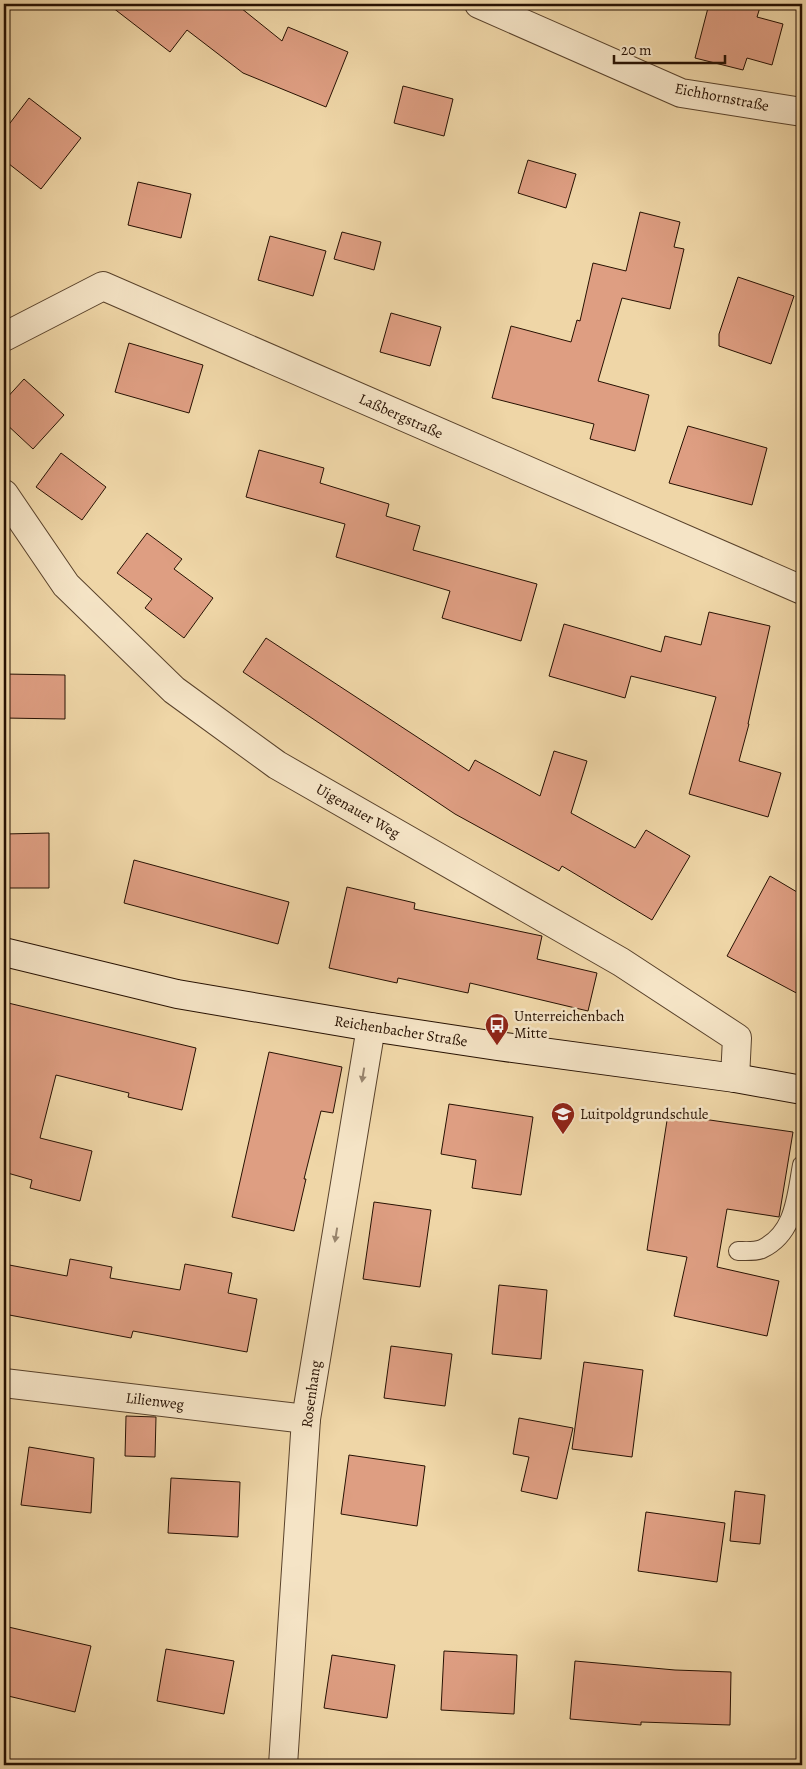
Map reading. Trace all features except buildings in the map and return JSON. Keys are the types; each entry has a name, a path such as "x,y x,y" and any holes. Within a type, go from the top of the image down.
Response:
{"street":[{"name":"Eichhornstraße","path":"479,4 681,93 802,112"},
{"name":"Laßbergstraße","path":"4,337 103,286 802,590"},
{"name":"Uigenauer Weg","path":"4,494 66,585 174,690 277,764 621,962 737,1038 734,1078"},
{"name":"Reichenbacher Straße","path":"4,952 177,994 371,1027 734,1078 802,1090"},
{"name":"Rosenhang","path":"283,1765 306,1419 371,1027"},
{"name":"Lilienweg","path":"4,1383 306,1419"}],"lane":[{"path":"738,1251 760,1250 779,1237 792,1216 802,1165"}],"place":[{"name":"Unterreichenbach Mitte","path":"497,1046"},
{"name":"Luitpoldgrundschule","path":"563,1135"}]}
